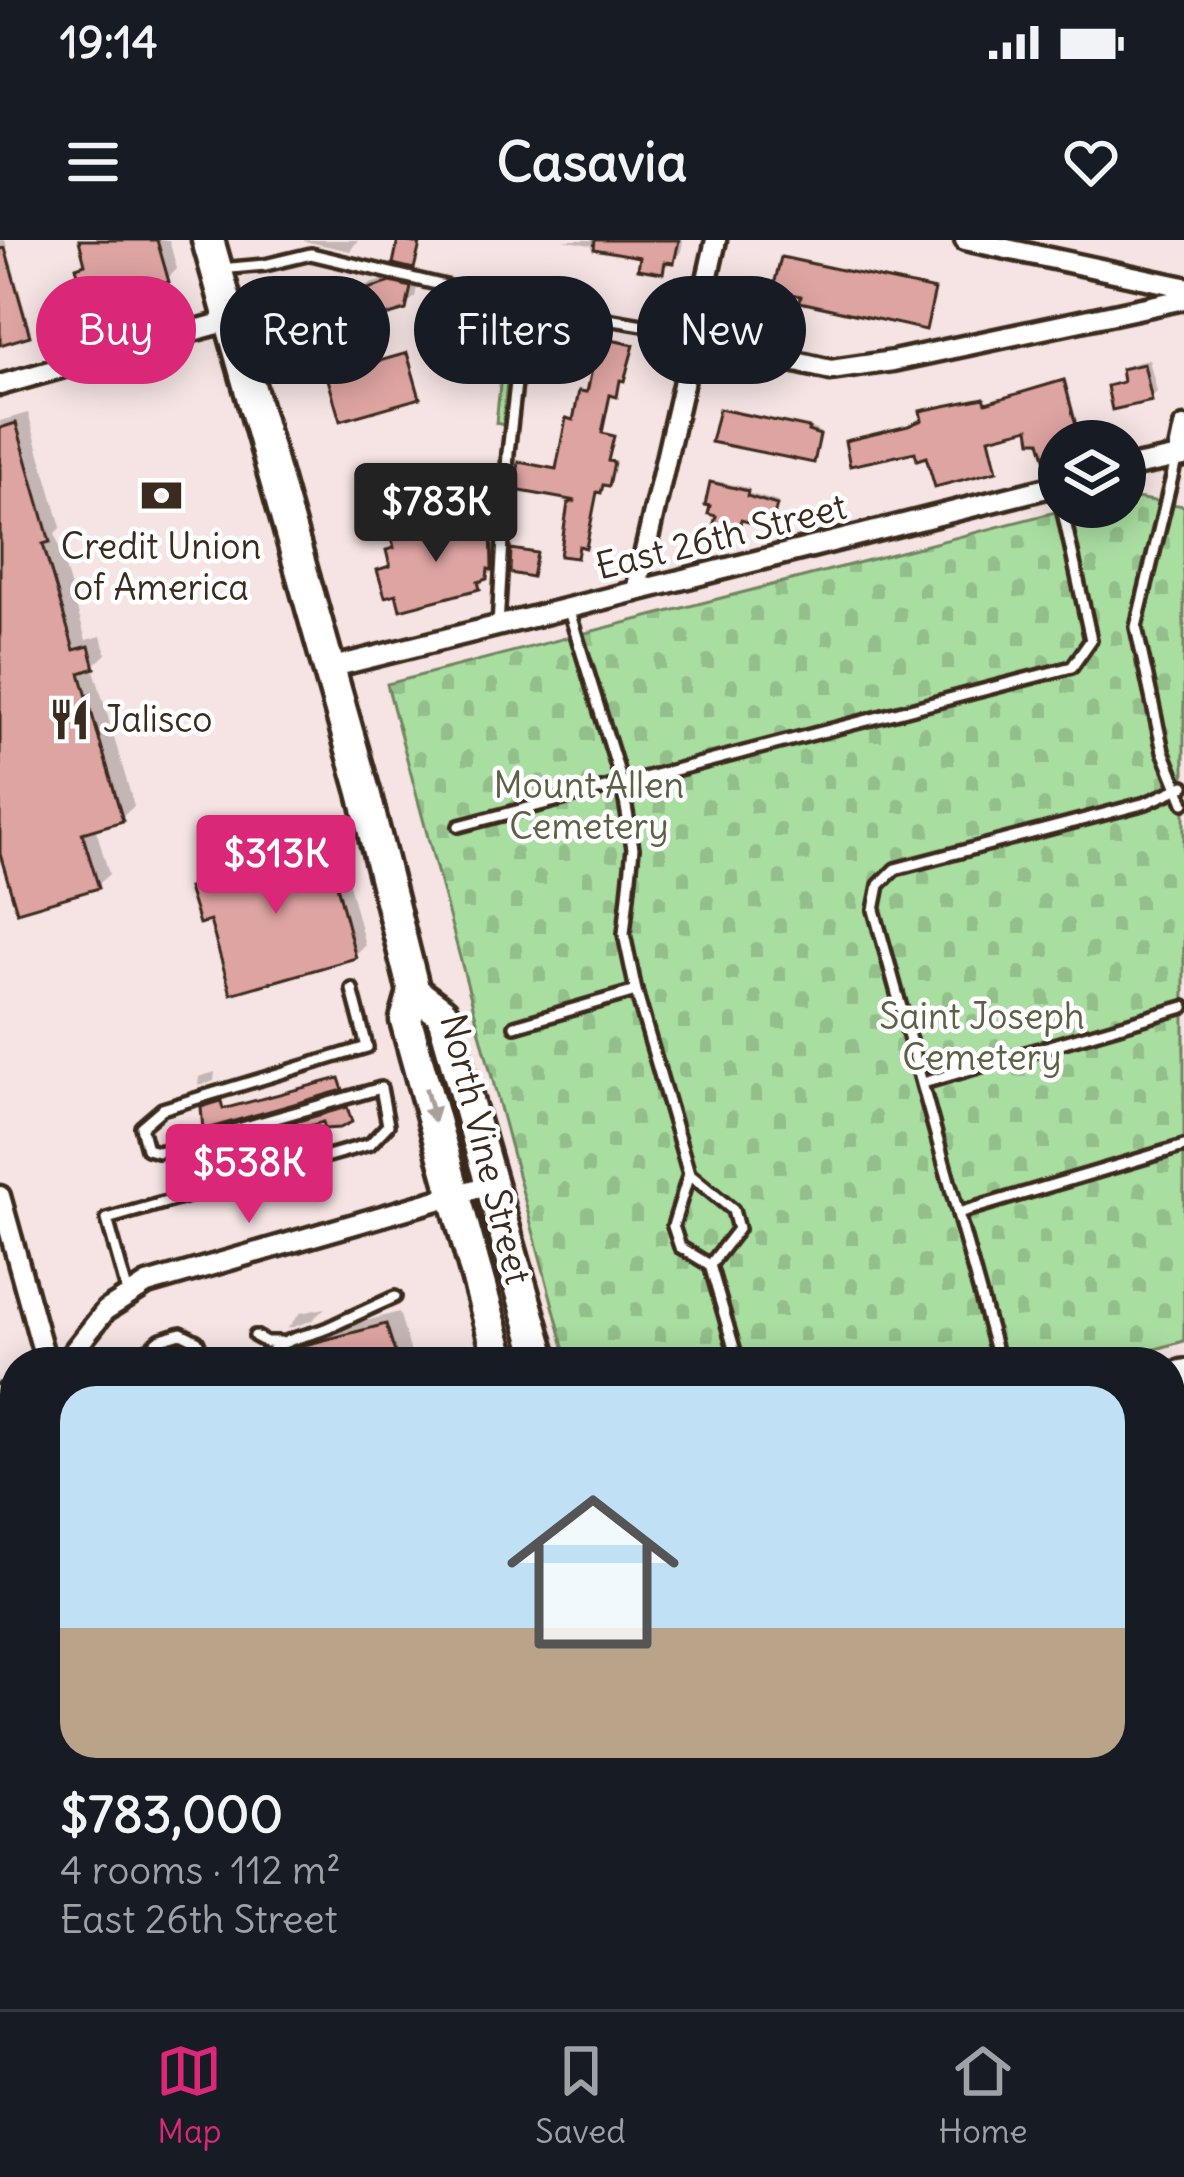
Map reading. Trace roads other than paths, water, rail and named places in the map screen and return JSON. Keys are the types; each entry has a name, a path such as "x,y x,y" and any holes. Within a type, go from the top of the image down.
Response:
{"main road":[{"path":"250,384 414,992"},
{"name":"North Vine Street","path":"497,1347 406,1020 414,992 442,1012 538,1347"}],"street":[{"path":"708,276 716,240"},
{"path":"965,240 1184,286"},
{"path":"806,364 831,370 868,366 1184,298"},
{"path":"0,385 220,323"},
{"path":"636,591 684,384"},
{"path":"1146,463 1181,455 1184,427"},
{"name":"East 26th Street","path":"329,668 1038,493"},
{"path":"77,1347 106,1310 168,1276 493,1184"},
{"path":"0,1196 42,1347"}],"lane":[{"path":"213,255 265,265 311,254 414,279"},
{"path":"498,626 516,384"},
{"path":"1181,455 1136,627 1162,752 1182,786 1184,803"},
{"path":"458,826 1072,668 1091,640 1067,528"},
{"path":"568,608 622,783 633,848 625,934 636,991 688,1174 673,1226 680,1247 710,1265 734,1347"},
{"path":"995,1347 874,910 879,885 895,869 1146,802 1182,786"},
{"path":"128,1294 107,1219 370,1144 388,1125 381,1088 158,1151 147,1149 141,1127 162,1109 367,1047 352,989"},
{"path":"515,1026 636,991"},
{"path":"923,1083 1184,1007"},
{"path":"958,1213 1184,1146"},
{"path":"688,1174 733,1210 738,1229 710,1265"},
{"path":"255,1336 280,1342 324,1330 351,1313 395,1297"},
{"path":"151,1347 181,1333 200,1347"},
{"path":"276,1347 280,1342"}],"place":[{"name":"Credit Union of America","path":"161,496"},
{"name":"Jalisco","path":"69,719"}],"park label":[{"name":"Mount Allen Cemetery","path":"589,806"},
{"name":"Saint Joseph Cemetery","path":"982,1036"}]}
